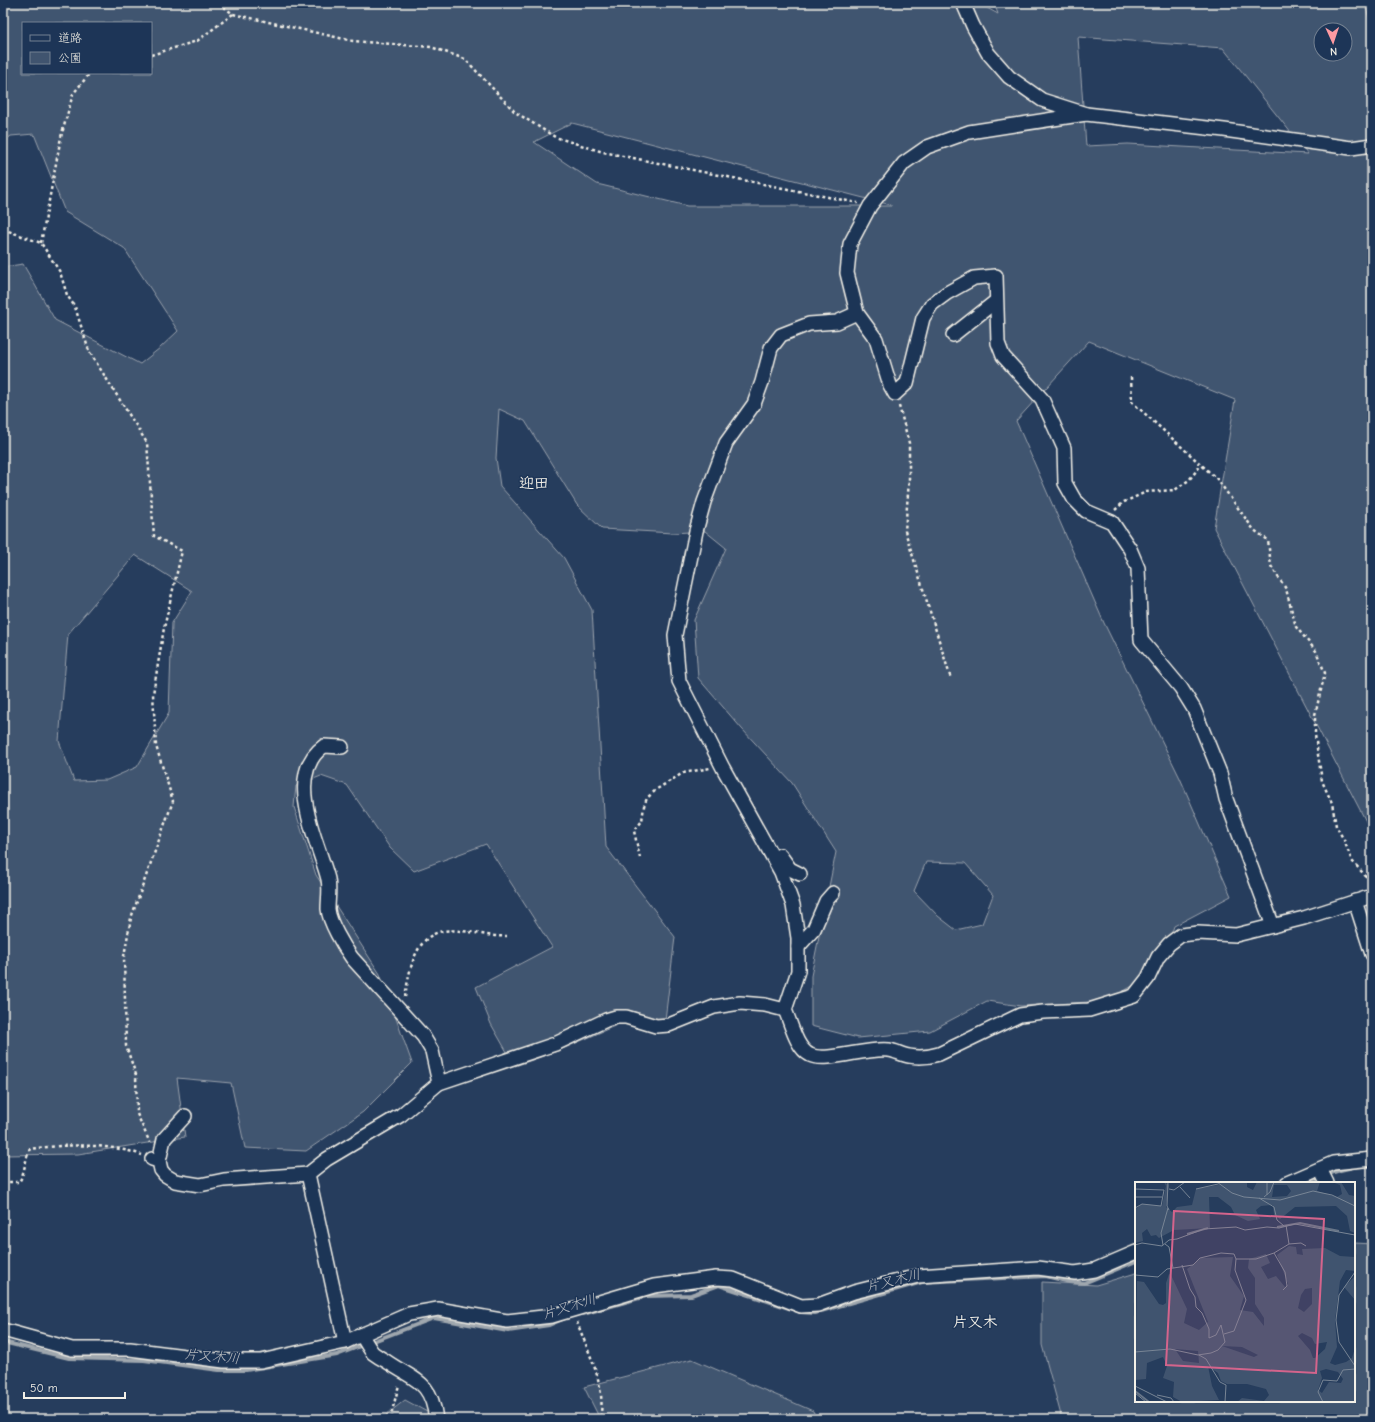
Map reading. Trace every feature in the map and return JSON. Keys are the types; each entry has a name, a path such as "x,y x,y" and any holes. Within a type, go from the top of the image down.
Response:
{"street":[{"path":"963,3 972,26 988,53 1009,77 1042,100 1086,114 1224,130 1351,148 1372,145"},
{"path":"1086,114 969,132 928,147 904,163 870,206 850,244 848,273 857,313 876,339 890,385 896,394 907,383 923,318 932,304 947,293 974,278 996,276 998,343 1003,356 1042,399 1064,448 1066,483 1074,499 1086,511 1110,522 1130,549 1138,568 1141,640 1181,688 1194,709 1220,773 1226,799 1273,926"},
{"path":"953,335 996,301"},
{"path":"857,313 837,322 809,324 781,335 771,348 762,382 754,404 726,443 698,523 675,635 679,681 723,768 781,872 793,905 798,948 798,971 785,1010 803,1050 810,1055 821,1057 864,1051 888,1050 909,1056 926,1057 939,1054 1020,1015 1089,1010 1134,996 1148,978 1158,957 1168,944 1181,936 1198,933 1236,935 1304,918 1372,896"},
{"path":"342,747 324,746 319,750 308,764 304,783 316,845 329,886 328,910 342,944 352,958 423,1036 432,1051 439,1083"},
{"path":"763,841 776,850 790,869 800,874"},
{"path":"798,948 814,929 826,901 833,893"},
{"path":"1355,901 1372,954"},
{"path":"185,1116 164,1139 156,1160 165,1175 175,1181 200,1185 224,1180 308,1174 327,1159 401,1115 439,1083 555,1044 616,1017 626,1018 656,1026 669,1025 714,1007 740,1003 765,1005 785,1010"},
{"path":"1293,1182 1324,1177 1333,1163 1372,1159"},
{"path":"308,1174 345,1342"},
{"path":"3,1330 72,1349 130,1349 224,1361 261,1361 345,1342 365,1340 409,1314 438,1309 507,1321 552,1316 654,1286 716,1278 733,1279 802,1306 818,1305 854,1292 918,1276 1038,1268 1075,1273 1094,1270 1135,1252"},
{"path":"365,1340 373,1352 401,1377 420,1382 427,1389 434,1407 436,1419"}],"path":[{"path":"219,3 233,14 353,41 431,47 465,59 515,112 555,137 603,152 870,206"},
{"path":"152,55 197,41 233,14"},
{"path":"41,243 61,137 72,94 89,74"},
{"path":"3,229 41,243 60,272 67,295 75,308 89,351 147,442 154,536 182,551 164,628 152,694 156,746 173,801 131,918 124,956 126,1046 136,1075 137,1114 156,1160"},
{"path":"1130,377 1132,402 1217,479 1254,530 1268,540 1270,566 1286,589 1296,627 1316,651 1321,660 1325,673 1315,715 1315,735 1322,781 1332,803 1336,826 1344,840 1352,862 1372,883"},
{"path":"896,394 909,443 909,481 905,531 951,679"},
{"path":"1110,522 1116,509 1124,502 1146,492 1175,490 1189,480 1201,465"},
{"path":"640,858 634,831 642,821 644,806 647,798 657,789 683,772 699,769 723,768"},
{"path":"402,1013 414,955 424,942 439,932 456,931 497,937 507,936"},
{"path":"3,1182 19,1182 23,1176 25,1160 30,1148 96,1147 128,1150 156,1160"},
{"path":"577,1324 597,1375 602,1409 600,1419"},
{"path":"392,1419 392,1411 401,1377"}],"green space":[{"path":"3,3 978,3 998,14 994,3 1364,3 1372,26 1372,833 1214,528 1235,400 1089,341 1016,421 1104,623 1180,778 1231,896 1174,926 1159,971 1106,1001 1021,1006 987,1001 930,1031 858,1038 811,1026 811,976 836,852 792,783 742,729 698,678 694,620 726,548 705,531 673,533 602,529 577,505 525,421 499,409 496,458 500,486 564,558 592,610 606,847 675,937 665,1020 637,1016 558,1051 515,1066 491,1024 476,987 552,947 486,844 414,871 390,848 347,785 321,776 296,786 294,807 316,875 380,974 412,1063 363,1112 306,1151 245,1148 231,1083 177,1078 185,1137 78,1154 3,1155 3,267 23,264 55,320 140,364 178,331 124,248 65,212 34,134 11,136 3,142","holes":["1078,37 1223,48 1308,154 1128,144 1086,146","572,123 891,205 687,206 597,184 534,142","135,555 192,591 172,623 169,713 137,767 107,780 74,781 59,741 68,634","926,862 965,863 993,895 982,924 956,930 938,916 914,891"]},
{"path":"1355,1243 1372,1244 1372,1419 1062,1419 1042,1345 1042,1282 1096,1285 1135,1273 1135,1402 1355,1402"},
{"path":"692,1359 813,1411 817,1419 600,1419 584,1387"},
{"path":"405,1400 440,1419 381,1419"}],"waterway":[{"name":"片又木川","path":"1310,1182 1339,1170 1372,1166"},
{"name":"片又木川","path":"583,1314 646,1296 691,1295 719,1285 801,1312 814,1313 922,1282 1046,1276 1070,1282 1084,1283 1135,1261"},
{"name":"片又木川","path":"3,1342 69,1358 144,1360 219,1370 246,1370 337,1355 434,1318 508,1331 549,1325 565,1318"}],"district":[{"name":"迎田","path":"534,483"},
{"name":"片又木","path":"975,1322"}]}
